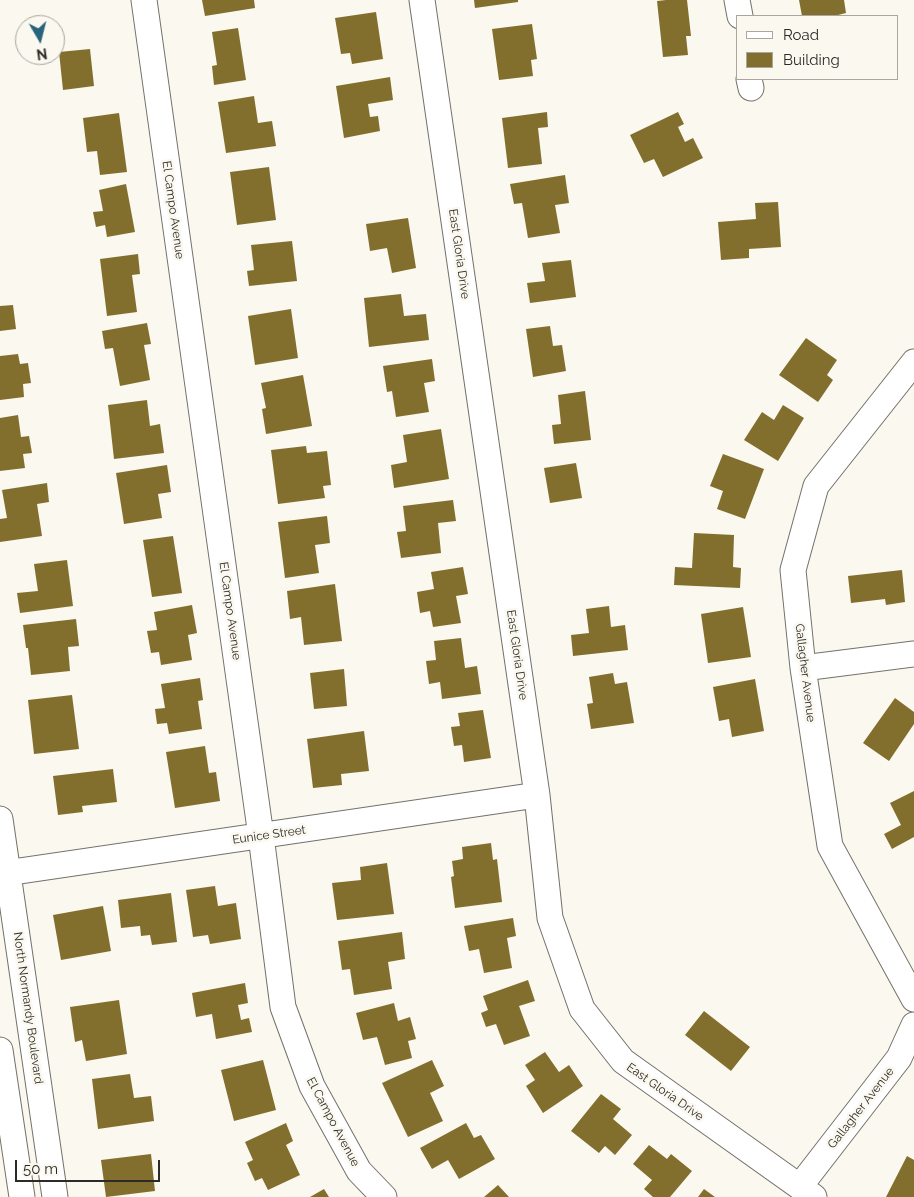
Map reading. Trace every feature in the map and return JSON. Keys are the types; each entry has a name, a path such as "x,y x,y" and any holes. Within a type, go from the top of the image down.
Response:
{"street":[{"name":"El Campo Avenue","path":"144,0 262,836 283,1007 312,1086 358,1171 384,1197"},
{"name":"East Gloria Drive","path":"422,0 537,795 550,918 582,1009 622,1062 807,1192"},
{"path":"738,0 740,15"},
{"name":"Gallagher Avenue","path":"914,362 816,486 793,570 803,668 830,846 914,999"},
{"path":"803,668 914,654"},
{"name":"Eunice Street","path":"4,874 537,795"},
{"name":"North Normandy Boulevard","path":"0,819 4,874 56,1197"},
{"name":"Gallagher Avenue","path":"807,1192 899,1058 914,1025"},
{"path":"0,1050 22,1197"}],"building":[{"path":"202,0 254,0 255,8 205,16"},
{"path":"474,0 518,0 518,2 475,8"},
{"path":"687,0 691,36 686,36 688,55 663,57 657,1"},
{"path":"799,0 844,0 846,13 838,15 802,15"},
{"path":"376,12 383,59 352,64 350,53 341,54 335,18"},
{"path":"532,24 537,59 531,60 533,76 499,80 492,29"},
{"path":"238,28 246,80 214,85 212,66 217,65 212,32"},
{"path":"90,49 94,86 63,90 60,65 65,65 65,51"},
{"path":"390,77 393,100 368,104 370,117 378,116 380,131 344,138 336,86"},
{"path":"254,96 258,123 272,121 276,146 226,153 218,102"},
{"path":"547,112 548,127 538,128 542,164 508,168 502,118"},
{"path":"678,112 684,124 678,127 685,142 693,138 703,158 663,177 654,159 644,163 630,135"},
{"path":"119,113 127,172 100,175 97,151 87,152 83,118"},
{"path":"269,167 276,220 237,225 230,172"},
{"path":"565,175 569,203 555,205 560,233 528,238 522,203 514,204 510,184"},
{"path":"126,184 135,232 107,237 105,225 96,227 93,212 103,211 99,190"},
{"path":"778,202 781,247 749,249 749,258 721,260 718,222 756,219 755,203"},
{"path":"408,218 416,268 392,273 387,248 370,251 366,224"},
{"path":"292,241 297,281 249,286 247,271 254,270 251,245"},
{"path":"138,254 140,274 132,275 137,312 107,316 100,259"},
{"path":"571,260 576,297 530,303 527,283 545,281 542,263"},
{"path":"401,294 404,316 426,314 429,340 369,347 364,298"},
{"path":"13,305 16,329 0,331 0,306"},
{"path":"291,309 298,358 255,365 248,316"},
{"path":"147,323 151,344 144,345 150,380 120,386 113,348 105,349 102,331"},
{"path":"550,326 553,346 562,345 566,371 533,377 526,329"},
{"path":"806,338 837,360 827,375 833,380 818,402 779,375"},
{"path":"18,354 20,364 28,363 31,383 23,384 24,397 0,400 0,356"},
{"path":"432,359 435,381 424,383 429,412 396,417 392,391 387,392 383,366"},
{"path":"303,375 312,426 266,434 262,409 266,408 261,383"},
{"path":"585,391 591,440 554,444 552,425 561,424 558,395"},
{"path":"147,400 150,426 160,424 164,453 114,459 108,405"},
{"path":"783,405 804,418 778,461 744,440 762,412 774,420"},
{"path":"18,415 21,437 29,436 32,453 23,454 25,468 0,471 0,418"},
{"path":"441,429 449,479 394,488 391,465 407,462 403,435"},
{"path":"306,446 307,453 327,451 331,485 323,486 325,498 278,504 271,450"},
{"path":"723,454 764,469 745,519 717,509 723,491 710,486"},
{"path":"576,463 582,498 550,503 544,468"},
{"path":"167,465 171,492 158,494 162,518 124,524 116,473"},
{"path":"47,483 49,502 37,504 42,536 0,542 0,519 7,518 2,490"},
{"path":"453,500 456,521 438,523 441,553 401,558 397,532 406,531 403,506"},
{"path":"327,516 330,543 315,545 319,573 285,578 278,522"},
{"path":"694,533 734,535 733,567 741,568 740,588 674,585 675,567 692,568"},
{"path":"173,536 182,593 152,597 143,540"},
{"path":"67,560 73,606 20,613 17,593 38,591 34,564"},
{"path":"463,567 468,594 456,596 461,623 433,627 430,611 420,613 417,592 434,589 431,572"},
{"path":"902,570 905,602 886,605 885,599 851,603 848,576"},
{"path":"335,584 342,641 304,645 301,617 290,619 287,591"},
{"path":"192,605 197,633 188,635 192,660 161,665 159,652 151,653 147,631 157,630 154,612"},
{"path":"609,606 611,627 625,625 628,650 573,656 571,635 589,633 586,609"},
{"path":"743,607 751,657 708,663 701,614"},
{"path":"76,619 79,646 68,647 70,671 31,675 23,625"},
{"path":"461,638 465,668 477,666 481,694 442,699 440,682 429,684 426,661 436,660 434,641"},
{"path":"344,669 347,706 314,709 310,673"},
{"path":"613,673 615,684 627,682 634,723 591,729 587,704 593,703 589,677"},
{"path":"200,678 203,700 198,701 202,729 169,734 167,723 157,724 155,709 165,708 161,684"},
{"path":"755,679 764,731 732,737 729,719 719,721 713,687"},
{"path":"72,695 79,749 34,754 28,700"},
{"path":"895,698 914,712 914,724 889,761 863,743"},
{"path":"483,710 491,758 464,762 462,745 454,746 451,727 460,726 458,713"},
{"path":"364,731 369,771 341,774 342,785 313,788 307,739"},
{"path":"205,746 209,773 216,772 220,801 175,808 166,752"},
{"path":"113,769 117,802 82,806 83,812 58,815 53,776"},
{"path":"914,791 914,837 892,849 884,834 901,825 890,803"},
{"path":"491,843 493,860 497,859 502,902 455,908 451,877 454,876 452,861 463,859 462,847"},
{"path":"387,863 394,914 337,920 332,883 361,880 360,867"},
{"path":"215,886 218,906 236,903 241,939 210,944 208,935 193,937 186,890"},
{"path":"171,893 177,942 152,945 150,935 141,936 140,926 121,928 118,900"},
{"path":"103,906 111,951 61,960 53,915"},
{"path":"513,918 516,936 507,938 512,968 484,973 479,949 469,951 464,926"},
{"path":"402,932 405,959 388,962 392,989 354,995 350,969 342,970 338,941"},
{"path":"528,980 535,1001 519,1006 530,1036 504,1045 496,1024 486,1027 481,1013 488,1010 483,996"},
{"path":"245,983 248,1003 238,1005 241,1020 249,1018 252,1032 216,1039 212,1014 196,1017 192,993"},
{"path":"119,1000 127,1054 86,1061 82,1040 75,1042 70,1007"},
{"path":"394,1003 398,1021 410,1017 416,1039 408,1041 412,1058 385,1065 377,1037 363,1040 356,1013"},
{"path":"704,1011 750,1047 731,1071 685,1035"},
{"path":"545,1052 559,1072 569,1065 583,1086 543,1113 526,1086 535,1080 525,1065"},
{"path":"263,1060 276,1110 234,1121 221,1070"},
{"path":"432,1060 444,1086 430,1093 443,1121 408,1137 382,1083"},
{"path":"130,1074 134,1098 151,1096 154,1121 98,1129 92,1079"},
{"path":"601,1094 621,1109 613,1119 632,1135 615,1155 605,1146 599,1153 571,1131"},
{"path":"286,1123 293,1141 286,1145 300,1175 268,1190 262,1178 255,1181 247,1163 253,1160 245,1142"},
{"path":"466,1123 474,1138 481,1135 495,1159 459,1179 448,1160 432,1169 420,1148"},
{"path":"649,1145 667,1159 671,1154 692,1171 670,1197 653,1197 644,1189 652,1180 633,1164"},
{"path":"151,1154 155,1191 106,1197 101,1160"},
{"path":"907,1156 914,1160 914,1197 886,1197"},
{"path":"498,1185 509,1197 484,1197"},
{"path":"324,1189 329,1197 310,1197"},
{"path":"704,1189 715,1197 698,1197"}]}
